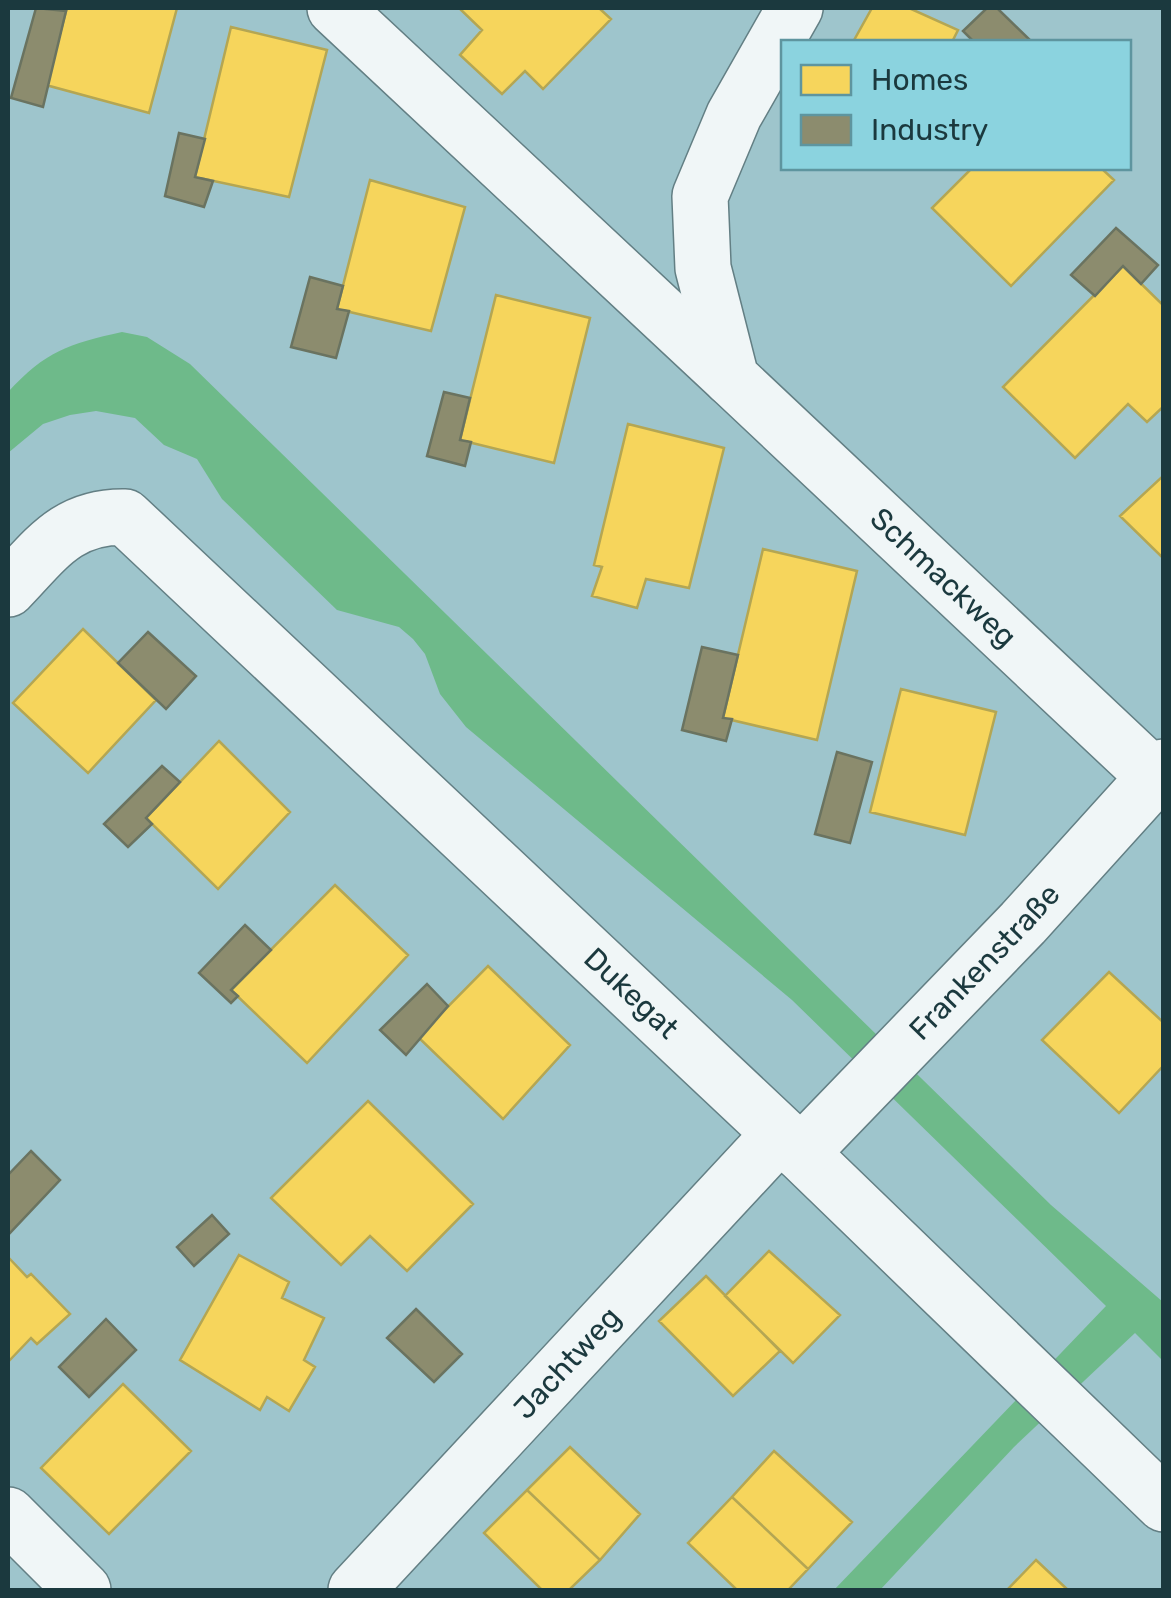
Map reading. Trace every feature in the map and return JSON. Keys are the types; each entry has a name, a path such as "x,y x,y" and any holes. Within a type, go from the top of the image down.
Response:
{"street":[{"name":"Schmackweg","path":"335,8 1159,772"},
{"path":"732,378 702,268 700,196 734,115 795,8"},
{"name":"Dukegat","path":"8,590 62,534 80,522 124,517 790,1144 1102,1444 1156,1481"},
{"name":"Frankenstraße","path":"790,1144 858,1094 1023,923 1159,772"},
{"name":"Jachtweg","path":"356,1590 790,1144"},
{"path":"8,1516 84,1590"}],"shaded area":[{"path":"122,332 147,337 190,364 1051,1205 1163,1302 1163,1361 1135,1333 1014,1447 880,1590 834,1590 1106,1306 792,1000 466,727 440,694 425,654 413,639 399,627 337,610 222,499 197,459 164,445 135,418 96,411 43,424 8,453 8,392 34,367 59,351"}],"building: Homes":[{"path":"67,8 177,8 149,113 46,85"},
{"path":"459,8 599,8 611,19 543,89 525,71 502,94 460,55 482,30"},
{"path":"872,8 909,8 958,30 953,40 854,40"},
{"path":"231,27 327,50 289,197 195,177"},
{"path":"970,170 1103,170 1114,180 1011,286 932,208"},
{"path":"370,180 465,207 431,331 337,309"},
{"path":"1123,266 1164,306 1164,406 1147,422 1128,404 1075,458 1003,387"},
{"path":"496,295 590,318 554,463 460,440"},
{"path":"628,424 724,448 689,588 646,579 637,608 592,596 602,567 594,565"},
{"path":"1164,475 1164,559 1120,516"},
{"path":"763,549 857,571 817,740 723,718"},
{"path":"83,629 156,700 88,773 13,703"},
{"path":"901,689 996,712 965,835 870,812"},
{"path":"219,741 290,812 218,889 146,818"},
{"path":"335,885 408,955 307,1063 231,990"},
{"path":"488,966 570,1045 503,1119 418,1037"},
{"path":"1109,972 1164,1023 1164,1065 1119,1113 1042,1040"},
{"path":"368,1101 473,1204 407,1271 370,1236 341,1265 271,1198"},
{"path":"769,1251 840,1315 793,1363 725,1296"},
{"path":"239,1255 289,1282 282,1298 324,1318 304,1360 315,1367 289,1411 267,1397 260,1410 180,1360"},
{"path":"8,1257 27,1277 31,1274 70,1314 37,1344 31,1338 8,1362"},
{"path":"706,1276 780,1351 733,1396 659,1321"},
{"path":"123,1384 191,1451 109,1534 41,1468"},
{"path":"570,1447 640,1514 600,1560 527,1490"},
{"path":"774,1451 852,1522 808,1569 732,1497"},
{"path":"527,1490 600,1560 569,1590 542,1590 484,1533"},
{"path":"732,1497 808,1569 788,1590 737,1590 688,1543"},
{"path":"1036,1560 1068,1590 1007,1590"}],"building: Industry":[{"path":"36,8 66,11 43,107 11,98"},
{"path":"987,8 997,8 1030,40 972,40 963,31"},
{"path":"179,133 205,139 195,177 213,181 204,207 165,196"},
{"path":"1116,228 1158,265 1141,284 1123,266 1095,296 1071,275"},
{"path":"310,277 343,286 337,309 349,311 336,358 291,347"},
{"path":"444,392 470,398 460,440 471,442 465,466 427,456"},
{"path":"148,632 196,676 166,709 118,663"},
{"path":"702,647 738,655 723,718 732,719 726,741 682,730"},
{"path":"837,752 872,762 850,843 815,834"},
{"path":"162,766 180,782 146,818 152,824 128,847 104,824"},
{"path":"245,925 271,950 231,990 238,996 231,1003 199,973"},
{"path":"427,984 448,1006 406,1055 380,1030"},
{"path":"31,1151 60,1180 8,1235 8,1175"},
{"path":"212,1215 229,1234 194,1266 177,1247"},
{"path":"416,1309 462,1354 434,1382 387,1338"},
{"path":"106,1319 136,1350 89,1397 59,1367"}]}
